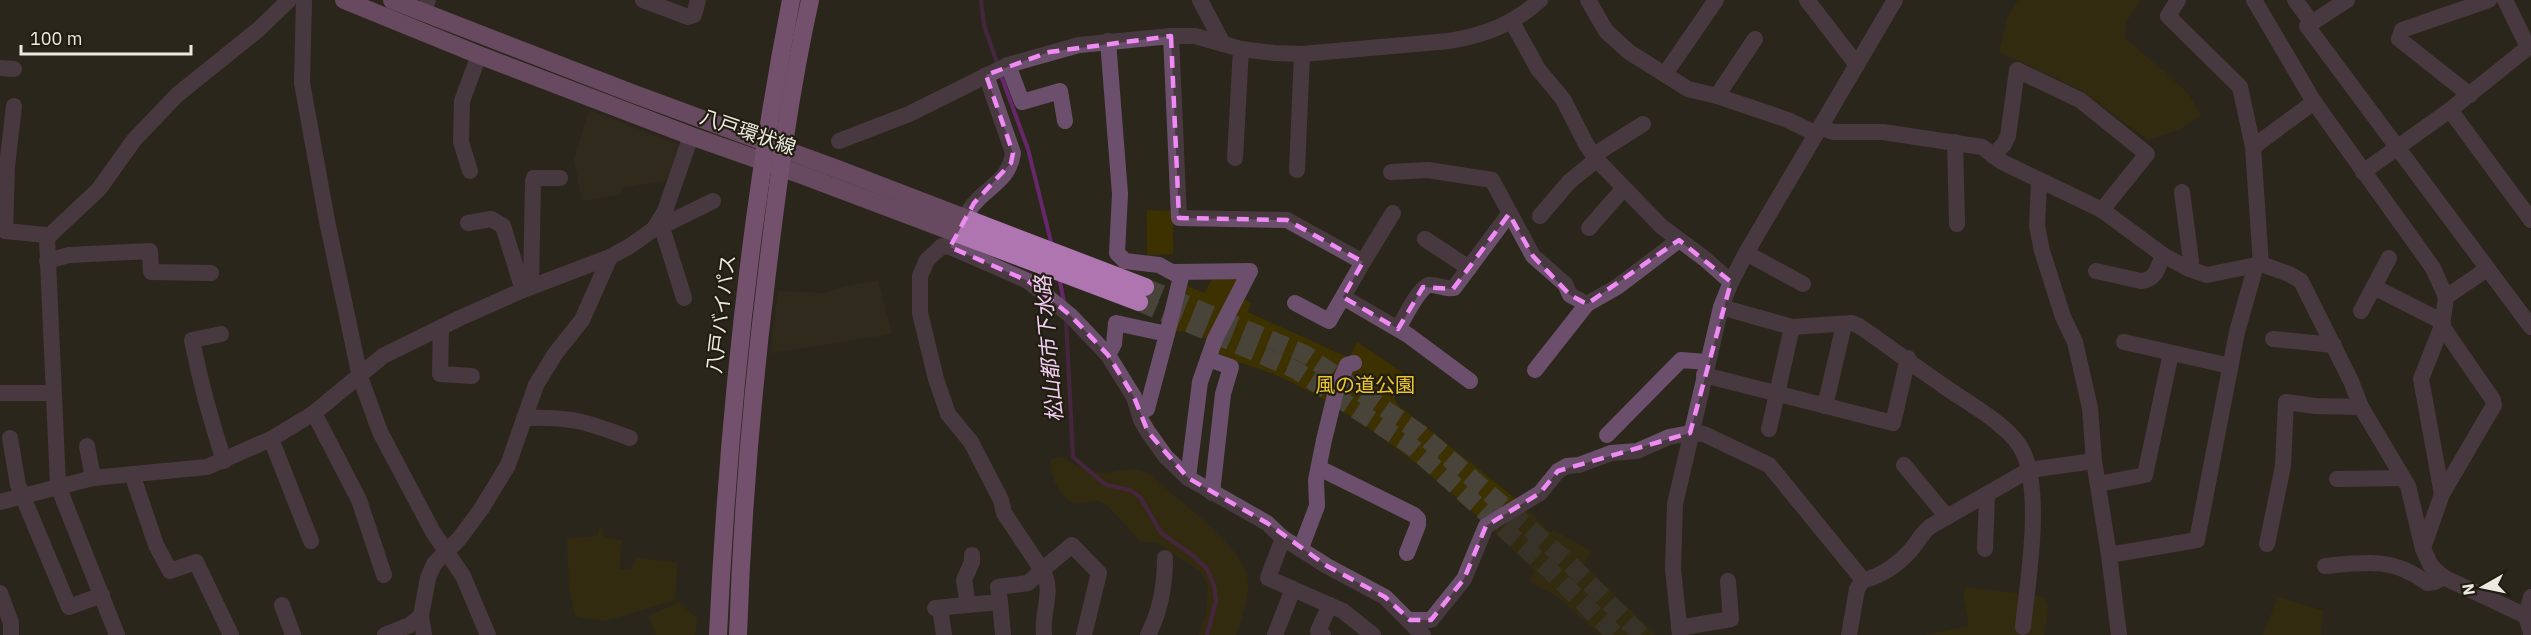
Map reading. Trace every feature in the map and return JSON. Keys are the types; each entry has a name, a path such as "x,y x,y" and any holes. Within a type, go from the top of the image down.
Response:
{"highway":[{"name":"八戸バイパス","path":"738,635 753,388 779,168 773,146 791,0"},
{"name":"八戸バイパス","path":"718,635 723,536 738,357 762,162 773,146 810,0"}],"main road":[{"name":"八戸環状線","path":"344,0 479,55 691,136 957,233 1142,295"},
{"name":"八戸環状線","path":"392,0 426,6 773,146 957,233"}],"street":[{"path":"46,238 99,189 134,140 177,95 259,29 289,0"},
{"path":"303,0 302,83 327,221 360,377 380,432 434,532 463,576 488,635"},
{"path":"643,0 688,17 694,15 698,0"},
{"path":"1200,0 1223,44"},
{"path":"839,141 909,114 1008,65 1079,45 1171,36 1195,36 1241,49 1302,54 1449,41 1467,38 1512,22 1540,0"},
{"path":"1588,0 1606,32 1629,52 1688,89 1717,96 1818,130 1883,132 1982,147 1993,156 2039,181 2102,210 2163,255 2189,269 2207,275 2259,265 2301,281 2334,345 2361,407 2408,486 2423,549 2431,566 2443,577 2526,616"},
{"path":"1665,74 1716,0"},
{"path":"1807,0 1857,65"},
{"path":"1728,581 1731,619 1679,632 1672,537 1675,504 1721,307 1746,253 1895,0"},
{"path":"2109,555 2196,540 2237,332 2259,265 2253,147 2240,87 2168,16 2178,0"},
{"path":"2254,0 2314,102 2433,268 2446,297 2443,324 2421,379 2442,494"},
{"path":"2295,0 2312,23"},
{"path":"2347,0 2307,26 2531,327"},
{"path":"2470,95 2399,39 2402,30 2489,0"},
{"path":"2363,172 2470,95 2530,46 2505,0"},
{"path":"1512,22 1538,69 1563,99 1595,157 1662,227 1731,282"},
{"path":"1171,36 1179,218 1287,220 1363,262"},
{"path":"1717,96 1755,39"},
{"path":"1108,41 1120,194 1117,253 1125,261 1158,265 1181,277 1148,409"},
{"path":"1235,158 1241,49"},
{"path":"1297,170 1302,54"},
{"path":"470,171 461,142 462,101 479,55"},
{"path":"1008,65 1022,102 1060,90 1065,121"},
{"path":"1993,156 2008,136 2017,70 2080,100 2147,154 2102,210"},
{"path":"986,75 1012,153 1011,164 1006,175 974,203 957,233 927,260 920,276 920,313 936,379 948,414 971,442 1000,500 1004,513 1048,580 1044,635"},
{"path":"2253,147 2314,102"},
{"path":"14,106 7,166 6,231 46,235 58,486 117,635"},
{"path":"2450,110 2531,220"},
{"path":"1540,216 1569,182 1595,157 1643,124"},
{"path":"684,298 661,224 691,136"},
{"path":"1955,142 1957,224"},
{"path":"1391,172 1428,170 1492,180 1533,256 1565,284 1570,295 1587,304"},
{"path":"527,288 532,181 534,178 560,178"},
{"path":"2039,181 2037,226 2050,280 2080,360 2090,408 2094,461 2119,635"},
{"path":"1589,228 1624,188"},
{"path":"2182,192 2191,261 2189,269"},
{"path":"0,502 93,478 207,467 224,461 271,439 315,413 383,356 527,288 610,257 661,224 713,201"},
{"path":"1295,303 1329,321 1393,213"},
{"path":"1398,329 1423,287 1432,285 1445,289 1454,288 1509,214"},
{"path":"468,223 491,219 503,226 527,288"},
{"path":"957,233 1028,281 1071,316 1108,355 1134,397 1141,420 1148,432 1166,457 1188,478 1267,523 1283,538 1327,566 1385,597 1423,635"},
{"path":"1425,238 1468,268"},
{"path":"1535,370 1587,304 1617,287 1679,240"},
{"path":"47,261 69,255 150,251 151,272 211,273"},
{"path":"1746,253 1803,284"},
{"path":"2096,271 2148,281 2153,278 2163,255"},
{"path":"424,635 421,616 428,578 434,564 459,539 482,508 508,465 536,385 555,354 582,320 610,257"},
{"path":"2361,311 2389,258"},
{"path":"2446,297 2487,269"},
{"path":"1175,272 1250,271 1215,339 1200,382 1188,478"},
{"path":"2374,287 2443,324 2493,400 2494,405 2442,494 2423,549"},
{"path":"1343,297 1398,329 1470,381"},
{"path":"1721,307 1792,327 1852,323 1859,326 1908,358 1992,420 2015,440 2024,453 2029,470 2033,503 2023,627"},
{"path":"1108,355 1114,344 1116,323 1167,334"},
{"path":"1826,406 1845,325"},
{"path":"1769,429 1792,327"},
{"path":"441,328 440,374 472,376"},
{"path":"221,334 192,340 212,424 224,461"},
{"path":"2273,339 2334,345"},
{"path":"2124,342 2230,366"},
{"path":"2098,484 2145,475 2171,352"},
{"path":"1607,435 1681,360 1778,393 1893,423 1908,358"},
{"path":"1208,359 1231,367 1223,394 1212,493"},
{"path":"1301,548 1317,506 1316,480 1336,391 1347,365 1354,363"},
{"path":"0,393 52,393"},
{"path":"2267,544 2283,466 2286,402 2315,406 2361,407"},
{"path":"315,413 359,500 384,575"},
{"path":"524,418 576,419 630,438"},
{"path":"1410,620 1431,620 1464,579 1486,526 1539,493 1558,471 1567,466 1579,465 1611,453 1637,451 1669,437 1690,433 1704,434 1769,465 1863,580"},
{"path":"10,438 22,496 69,607 102,595"},
{"path":"271,439 311,541"},
{"path":"87,446 93,478"},
{"path":"1849,635 1857,589 1863,580 1873,578 1910,552 1924,531 2029,470 2094,461"},
{"path":"1905,465 1947,517"},
{"path":"1319,468 1414,515 1418,519 1418,525 1407,552"},
{"path":"132,474 156,545 170,571 196,562 231,635"},
{"path":"2337,479 2403,478"},
{"path":"1985,549 1987,495"},
{"path":"1283,538 1268,578 1343,611 1374,635"},
{"path":"1004,635 998,587 1028,583 1072,545 1099,573 1084,635"},
{"path":"968,605 964,580 972,562 972,555"},
{"path":"1148,635 1155,621 1163,587 1164,558"},
{"path":"2325,566 2369,561 2390,564 2413,572 2427,583 2435,582 2443,577"},
{"path":"1275,635 1293,589"},
{"path":"0,593 11,623 12,635"},
{"path":"2531,597 2526,616 2531,633"},
{"path":"944,635 938,608 1000,602"},
{"path":"282,605 293,635"},
{"path":"1323,635 1318,630 1330,605"},
{"path":"385,635 410,625 421,616"}],"highlighted area":[{"path":"1171,36 1179,218 1287,220 1363,262 1343,297 1398,329 1423,287 1453,289 1509,214 1533,256 1570,295 1587,304 1679,240 1731,282 1690,433 1558,471 1540,493 1486,526 1464,579 1431,620 1410,620 1385,597 1327,566 1267,523 1188,478 1148,432 1134,397 1108,355 1071,316 1028,281 950,247 974,203 1011,163 1013,153 986,75 1049,52"}],"shaded area":[{"path":"589,110 683,146 671,180 622,187 622,194 582,201 574,160"},
{"path":"878,281 892,334 770,353 778,291 823,293 855,284"}],"green space":[{"path":"2018,0 2140,0 2126,22 2125,38 2187,92 2201,115 2180,129 2148,140 2080,89 1999,52 2007,18"},
{"path":"1147,210 1173,211 1173,254 1147,255"},
{"name":"風の道公園","path":"1233,274 1240,281 1235,294 1251,303 1248,312 1347,357 1350,356 1357,342 1403,373 1394,399 1398,405 1520,502 1551,533 1553,530 1591,551 1584,565 1656,635 1601,635 1555,595 1529,582 1535,571 1449,491 1387,441 1322,398 1287,380 1214,355 1217,343 1186,331 1170,332 1183,281 1188,286 1204,293 1214,276"},
{"path":"1058,457 1094,472 1134,470 1151,475 1220,536 1242,563 1247,576 1247,598 1236,635 1199,635 1206,614 1208,586 1201,572 1157,542 1141,542 1110,508 1098,500 1074,504 1069,501 1056,485 1052,472 1051,460"},
{"path":"600,528 603,529 603,538 622,540 619,569 632,570 636,558 677,563 675,600 605,621 575,616 569,588 567,539 598,536"},
{"path":"1966,587 2044,597 2048,608 2044,635 1924,635 1969,626 1963,593"},
{"path":"2278,597 2323,611 2321,635 2263,635"},
{"path":"679,602 697,619 695,635 656,635 649,616"}],"waterway":[{"name":"松山都市下水路","path":"981,0 984,25 998,66"},
{"name":"松山都市下水路","path":"1000,73 1028,149 1052,246"},
{"name":"松山都市下水路","path":"1059,277 1064,302"},
{"name":"松山都市下水路","path":"1066,318 1073,457 1106,485 1130,490 1141,498 1161,533 1191,554 1207,569 1214,585 1216,601 1207,635"}],"tunnel":[{"path":"1145,287 1305,354 1421,434 1569,563 1641,635"},
{"path":"1139,302 1296,370 1411,446 1544,565 1616,635"}]}
